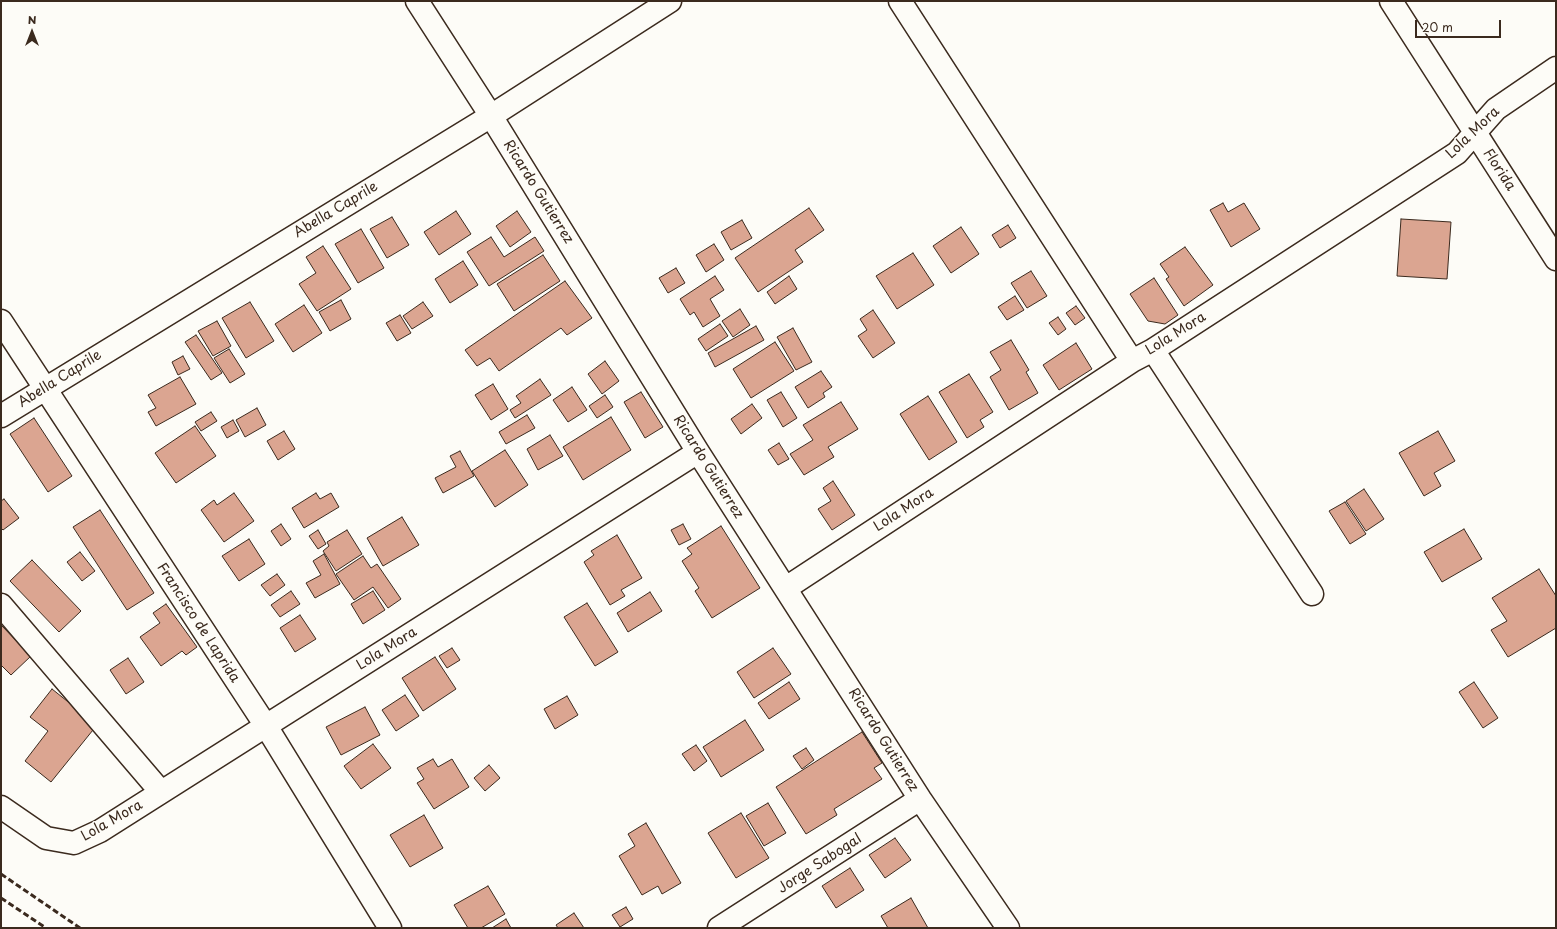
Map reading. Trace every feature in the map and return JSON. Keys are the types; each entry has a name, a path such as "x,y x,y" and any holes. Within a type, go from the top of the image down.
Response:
{"street":[{"name":"Ricardo Gutierrez","path":"417,1 491,116 698,452 920,799 1008,928"},
{"name":"Abella Caprile","path":"1,416 491,116 670,1"},
{"path":"900,1 1132,361"},
{"name":"Florida","path":"1390,1 1556,259"},
{"name":"Lola Mora","path":"786,588 1132,361 1153,350 1457,153 1496,109 1556,68"},
{"name":"Francisco de Laprida","path":"1,321 266,726 390,928"},
{"path":"1153,350 1312,594"},
{"name":"Lola Mora","path":"1,807 46,838 74,843 100,831 698,452"},
{"path":"1,605 161,792"},
{"name":"Jorge Sabogal","path":"719,928 920,799"}],"building":[{"path":"1223,203 1228,212 1244,203 1260,229 1231,247 1210,210"},
{"path":"809,208 824,230 795,250 803,262 758,292 735,258"},
{"path":"456,211 471,234 439,255 424,232"},
{"path":"517,211 531,232 510,247 496,226"},
{"path":"392,217 409,245 387,258 370,229"},
{"path":"1401,219 1451,222 1447,279 1397,276"},
{"path":"742,220 752,238 731,250 721,232"},
{"path":"1008,225 1016,238 1000,248 992,235"},
{"path":"961,227 979,254 951,273 933,246"},
{"path":"361,229 384,268 358,283 335,244"},
{"path":"491,237 504,257 535,237 544,251 489,286 467,252"},
{"path":"714,244 724,260 706,272 696,255"},
{"path":"323,246 351,289 317,311 299,284 316,273 306,257"},
{"path":"1185,247 1213,285 1184,306 1166,279 1169,277 1160,264"},
{"path":"913,253 934,285 897,309 876,276"},
{"path":"543,255 560,281 514,311 497,284"},
{"path":"463,261 478,285 450,303 435,279"},
{"path":"676,268 685,283 668,293 659,278"},
{"path":"1031,271 1047,296 1027,308 1011,283"},
{"path":"715,276 724,290 710,299 720,316 703,327 694,312 690,315 680,299"},
{"path":"789,276 797,289 775,304 767,292"},
{"path":"1154,278 1178,315 1165,324 1148,321 1130,294"},
{"path":"565,281 592,318 567,335 561,328 499,371 490,358 477,366 465,350"},
{"path":"1015,296 1024,310 1007,320 998,307"},
{"path":"341,300 351,319 330,331 319,312"},
{"path":"250,302 274,341 246,358 222,318"},
{"path":"423,302 433,316 412,329 403,316"},
{"path":"304,305 322,333 293,352 275,324"},
{"path":"1076,306 1085,318 1075,325 1066,313"},
{"path":"740,309 750,325 733,337 722,321"},
{"path":"873,310 895,343 873,358 858,336 867,330 860,319"},
{"path":"400,315 411,333 397,341 386,323"},
{"path":"1058,317 1066,329 1058,335 1049,323"},
{"path":"217,321 231,346 213,356 198,331"},
{"path":"720,324 728,336 706,351 698,339"},
{"path":"756,326 764,340 715,367 708,353"},
{"path":"793,328 812,362 796,370 777,337"},
{"path":"196,335 222,373 211,380 185,342"},
{"path":"1011,340 1029,370 1026,372 1038,393 1009,410 990,377 1001,370 990,352"},
{"path":"775,342 794,371 751,398 733,369"},
{"path":"1076,343 1092,369 1059,390 1043,365"},
{"path":"229,349 245,374 230,383 214,358"},
{"path":"183,356 190,369 178,375 172,362"},
{"path":"605,361 619,381 602,394 588,374"},
{"path":"821,371 832,387 823,393 825,397 808,408 795,387"},
{"path":"969,374 993,412 980,420 984,427 967,438 939,392"},
{"path":"180,377 196,404 156,426 148,412 156,408 148,395"},
{"path":"540,379 551,395 515,418 510,410 521,403 516,396"},
{"path":"493,384 508,409 491,420 475,395"},
{"path":"572,387 587,410 568,422 553,400"},
{"path":"641,392 663,427 645,438 624,402"},
{"path":"781,392 797,418 783,427 767,400"},
{"path":"605,395 613,407 597,418 589,406"},
{"path":"928,396 957,442 929,460 900,414"},
{"path":"841,402 858,429 828,447 834,457 804,475 790,454 813,440 803,425"},
{"path":"752,404 762,418 741,434 731,419"},
{"path":"257,408 266,425 245,437 236,420"},
{"path":"211,412 217,421 201,431 195,422"},
{"path":"527,415 535,428 506,444 499,432"},
{"path":"611,417 631,450 583,480 563,447"},
{"path":"34,418 72,476 48,492 10,434"},
{"path":"233,420 239,431 227,438 221,427"},
{"path":"195,426 216,456 176,483 155,453"},
{"path":"284,431 295,449 278,460 267,441"},
{"path":"1438,431 1455,461 1434,473 1441,486 1424,496 1399,453"},
{"path":"550,435 563,456 538,470 527,449"},
{"path":"779,443 789,459 778,465 768,450"},
{"path":"505,450 528,485 495,507 472,471"},
{"path":"460,451 474,476 443,493 435,478 456,467 450,456"},
{"path":"833,481 855,515 832,530 818,509 831,501 823,488"},
{"path":"1364,489 1384,519 1366,531 1346,501"},
{"path":"234,493 254,521 224,542 201,510 214,500 217,505"},
{"path":"316,493 320,499 331,493 339,507 304,528 292,508"},
{"path":"4,499 19,518 3,530 1,528 1,501"},
{"path":"1345,502 1366,534 1350,544 1329,511"},
{"path":"100,510 154,593 127,610 73,527"},
{"path":"402,517 419,545 383,566 367,538"},
{"path":"281,524 291,539 281,546 271,531"},
{"path":"683,524 691,539 679,545 671,530"},
{"path":"721,526 760,588 712,618 695,591 699,588 682,561 692,554 687,548"},
{"path":"1464,529 1482,559 1442,582 1424,552"},
{"path":"318,530 326,544 318,549 309,536"},
{"path":"347,530 362,554 336,571 323,551 329,546 327,542"},
{"path":"617,535 642,578 621,590 625,596 610,605 584,562 594,555 591,551"},
{"path":"249,539 265,564 239,581 222,556"},
{"path":"80,552 95,571 82,581 67,562"},
{"path":"324,554 340,584 315,598 306,583 321,575 313,561"},
{"path":"363,556 371,568 377,564 401,599 388,608 373,587 354,600 336,574"},
{"path":"32,560 81,611 59,632 10,581"},
{"path":"1539,569 1556,596 1556,628 1508,657 1491,630 1507,621 1492,598"},
{"path":"277,574 285,585 270,596 261,585"},
{"path":"291,591 300,604 280,617 271,605"},
{"path":"373,591 385,610 363,624 351,604"},
{"path":"650,592 662,611 628,632 617,613"},
{"path":"587,603 618,652 595,666 564,617"},
{"path":"166,604 197,647 186,655 182,651 161,666 140,637 160,623 153,613"},
{"path":"300,615 316,639 295,652 280,628"},
{"path":"1,625 31,656 11,675 1,665"},
{"path":"452,648 460,660 447,668 439,656"},
{"path":"773,648 791,674 754,698 737,672"},
{"path":"435,657 456,689 423,711 402,678"},
{"path":"128,658 144,682 126,694 110,670"},
{"path":"789,682 800,699 769,719 758,703"},
{"path":"1474,682 1498,718 1483,728 1459,692"},
{"path":"52,689 97,725 51,782 25,761 48,731 30,717"},
{"path":"405,695 419,716 396,731 382,710"},
{"path":"567,696 578,715 555,729 544,709"},
{"path":"365,707 380,735 341,755 326,727"},
{"path":"745,720 764,750 721,777 703,747"},
{"path":"862,732 882,763 874,768 882,779 834,809 837,815 806,834 776,787"},
{"path":"373,744 391,768 361,789 344,766"},
{"path":"696,745 707,761 694,771 682,754"},
{"path":"806,748 814,760 802,769 793,756"},
{"path":"433,759 438,767 452,759 469,787 434,809 417,783 424,779 417,768"},
{"path":"489,765 500,778 485,791 474,778"},
{"path":"768,803 786,833 764,846 746,816"},
{"path":"741,813 769,858 736,878 708,833"},
{"path":"424,815 443,848 410,867 390,835"},
{"path":"646,823 681,883 662,894 658,886 642,895 619,856 635,846 628,834"},
{"path":"895,838 911,860 885,878 869,855"},
{"path":"850,868 864,890 836,908 822,886"},
{"path":"488,886 505,914 481,928 468,928 454,905"},
{"path":"911,898 928,928 888,928 881,916"},
{"path":"626,907 633,919 620,927 612,915"},
{"path":"574,913 584,928 558,928 556,925"},
{"path":"506,919 511,928 492,928"}],"railway":[{"path":"1,874 80,928"},
{"path":"1,898 46,928"}]}
